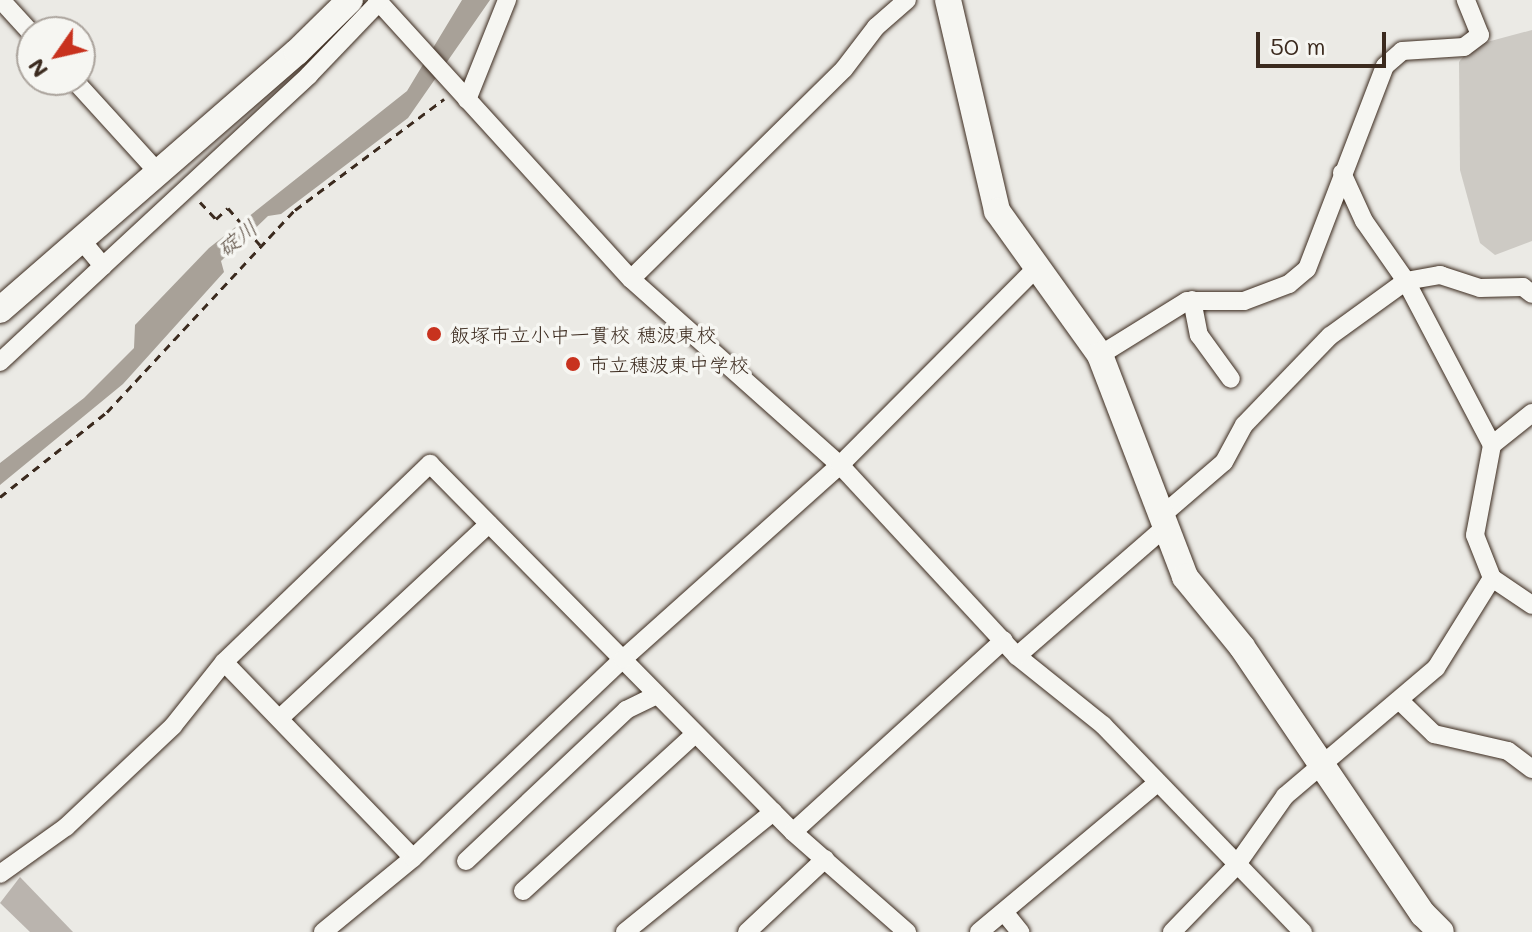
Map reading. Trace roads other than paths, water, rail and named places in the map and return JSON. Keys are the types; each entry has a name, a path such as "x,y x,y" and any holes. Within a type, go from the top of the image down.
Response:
{"street":[{"path":"1,0 16,16"},
{"path":"0,310 156,170 264,81 350,0"},
{"path":"459,92 507,0"},
{"path":"631,279 844,69 876,27 907,0"},
{"path":"948,0 997,211 1100,355 1185,577 1242,647 1423,914 1441,932"},
{"path":"1100,355 1192,300 1244,301 1289,284 1307,269 1385,66 1402,51 1464,47 1480,35 1466,0"},
{"path":"0,362 309,75 378,1 631,279 840,465 1017,656 1103,725 1235,867 1303,932"},
{"path":"89,96 156,170"},
{"path":"1342,173 1364,221 1406,281 1492,445 1475,535 1492,578 1532,605"},
{"path":"80,239 103,266"},
{"path":"323,932 413,858 623,659 840,465 1036,268"},
{"path":"1017,656 1224,462 1244,425 1330,336 1406,281 1440,275 1480,288 1523,287 1532,294"},
{"path":"1192,300 1199,335 1231,379"},
{"path":"1492,445 1532,413"},
{"path":"0,874 66,827 173,726 224,662 430,464 793,832 907,932"},
{"path":"280,718 489,524"},
{"path":"1172,932 1235,867 1285,796 1436,668 1492,578"},
{"path":"793,832 1004,640"},
{"path":"224,662 413,858"},
{"path":"466,861 626,710 657,695"},
{"path":"1399,700 1434,734 1508,751 1532,769"},
{"path":"523,891 695,734"},
{"path":"979,932 1157,783"},
{"path":"625,932 773,812"},
{"path":"747,932 825,859"},
{"path":"1004,912 1020,932"}],"water":[{"name":"碇川","path":"462,0 490,0 408,118 281,214 268,216 221,261 224,272 123,384 0,485 0,463 84,398 134,348 135,325 209,248 407,91"}],"place":[{"name":"飯塚市立小中一貫校 穂波東校","path":"434,334"},
{"name":"市立穂波東中学校","path":"573,364"}]}
